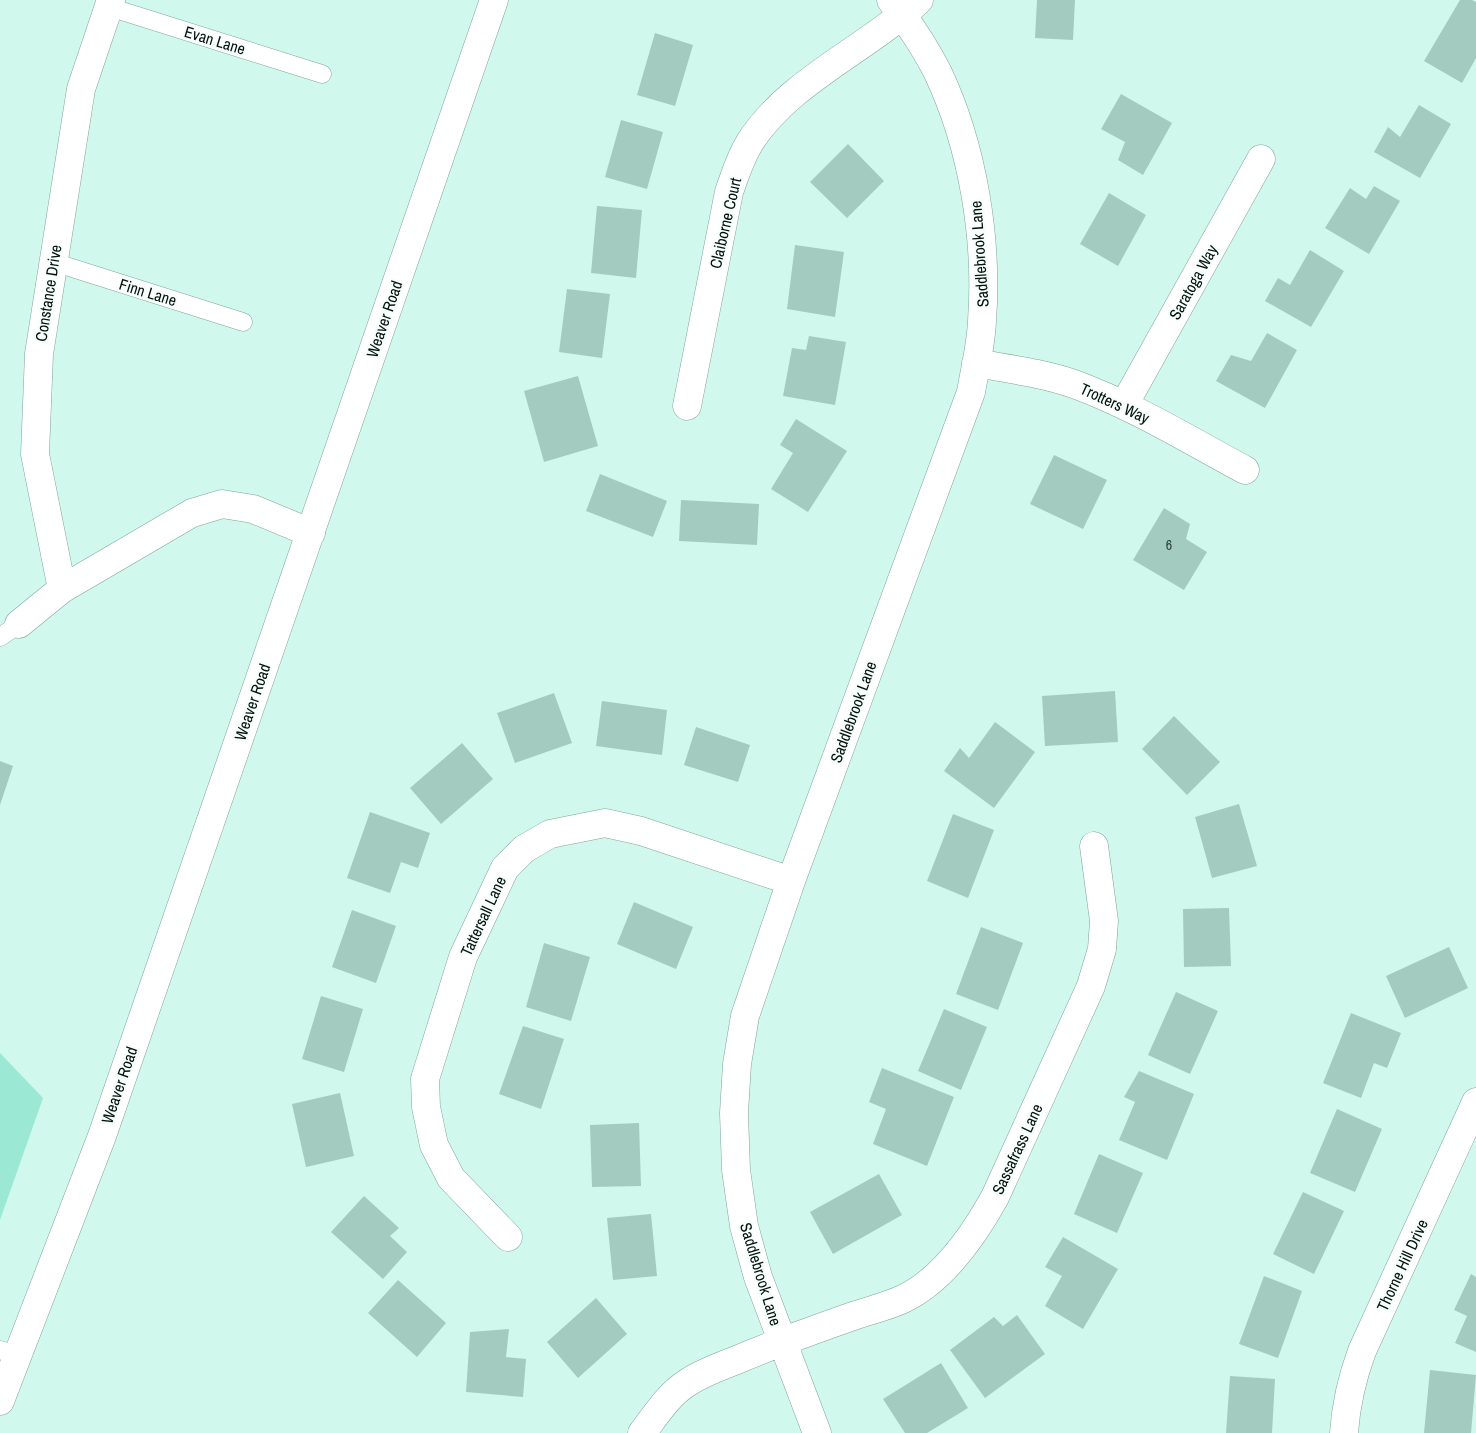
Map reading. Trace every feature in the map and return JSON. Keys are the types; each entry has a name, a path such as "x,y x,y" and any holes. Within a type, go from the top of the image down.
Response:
{"street":[{"name":"Weaver Road","path":"0,1399 9,1353 102,1136 494,0"},
{"name":"Constance Drive","path":"62,589 35,454 39,354 81,89 110,3"},
{"name":"Saddlebrook Lane","path":"817,1433 758,1277 744,1226 736,1170 734,1113 738,1064 745,1016 791,881 970,392 976,363 982,322 984,282 981,241 973,184 954,116 937,73 904,5"},
{"name":"Claiborne Court","path":"687,406 729,192 750,142 775,110 904,5"},
{"name":"Saratoga Way","path":"1124,405 1261,159"},
{"name":"Trotters Way","path":"976,363 1038,374 1064,381 1124,405 1245,470"},
{"path":"9,630 62,589 192,513 222,504 253,509 310,533"},
{"name":"Tattersall Lane","path":"508,1237 451,1178 434,1145 426,1107 425,1079 463,957 505,868 524,848 550,834 605,823 641,831 791,881"},
{"name":"Sassafrass Lane","path":"642,1433 667,1400 687,1383 708,1371 782,1341 903,1299 946,1267 965,1246 995,1197 1091,986 1102,949 1104,921 1094,846"},
{"name":"Thorne Hill Drive","path":"1344,1433 1346,1407 1353,1376 1362,1351 1476,1102"}],"lane":[{"name":"Evan Lane","path":"110,3 322,74"},
{"name":"Finn Lane","path":"53,262 243,322"}],"green space":[{"path":"0,1053 43,1098 0,1220"}],"building":[{"path":"1037,0 1075,0 1073,40 1035,38"},
{"path":"1460,0 1476,2 1476,58 1462,83 1424,61"},
{"path":"655,33 693,45 675,106 637,95"},
{"path":"1121,94 1172,123 1143,175 1118,160 1125,142 1101,129"},
{"path":"1419,105 1451,124 1420,178 1374,152 1388,127 1400,137"},
{"path":"621,120 663,132 647,189 605,177"},
{"path":"848,144 884,181 847,218 810,182"},
{"path":"1374,186 1400,201 1369,254 1325,228 1350,188 1366,199"},
{"path":"1109,193 1146,215 1118,266 1080,244"},
{"path":"597,206 642,210 636,278 591,273"},
{"path":"795,245 844,252 835,317 787,309"},
{"path":"1310,250 1344,271 1311,327 1265,301 1278,278 1290,285"},
{"path":"567,289 610,294 602,358 559,352"},
{"path":"1267,333 1297,350 1265,408 1216,381 1231,355 1251,361"},
{"path":"809,336 846,342 835,405 783,396 792,348 806,350"},
{"path":"578,376 598,446 544,462 524,391"},
{"path":"796,419 847,451 808,512 771,489 793,453 780,445"},
{"path":"1054,455 1107,480 1083,529 1030,504"},
{"path":"600,474 667,501 653,537 586,511"},
{"path":"681,500 759,504 757,545 679,541"},
{"path":"1164,508 1190,524 1186,539 1207,552 1184,590 1133,560"},
{"path":"1115,691 1118,742 1045,746 1042,696"},
{"path":"554,693 572,743 515,763 497,713"},
{"path":"602,701 667,710 662,755 596,746"},
{"path":"1174,716 1220,762 1187,795 1142,749"},
{"path":"995,722 1035,752 994,808 944,771 960,748 969,758"},
{"path":"696,727 750,745 738,782 684,765"},
{"path":"462,743 493,779 441,824 410,788"},
{"path":"0,761 13,766 0,805"},
{"path":"1239,804 1257,866 1212,878 1195,817"},
{"path":"370,812 430,833 418,868 401,862 390,893 347,878"},
{"path":"953,814 994,830 968,898 927,881"},
{"path":"634,902 693,927 676,969 617,944"},
{"path":"1229,908 1231,966 1184,967 1183,909"},
{"path":"352,910 396,926 376,983 332,967"},
{"path":"981,927 1023,943 998,1010 956,994"},
{"path":"544,943 590,957 571,1021 526,1007"},
{"path":"1449,947 1468,988 1405,1018 1386,976"},
{"path":"1176,992 1218,1011 1190,1074 1148,1055"},
{"path":"321,996 363,1009 344,1072 302,1059"},
{"path":"944,1009 987,1027 961,1090 918,1071"},
{"path":"1351,1013 1401,1033 1387,1068 1374,1063 1361,1098 1323,1083"},
{"path":"523,1026 564,1039 541,1109 499,1094"},
{"path":"882,1068 954,1097 927,1166 873,1144 886,1109 869,1102"},
{"path":"1139,1071 1194,1094 1167,1160 1119,1140 1135,1102 1124,1097"},
{"path":"340,1093 354,1156 306,1167 292,1104"},
{"path":"1337,1109 1382,1129 1355,1192 1310,1173"},
{"path":"639,1123 641,1186 592,1187 590,1125"},
{"path":"1099,1154 1143,1173 1117,1233 1074,1214"},
{"path":"879,1174 902,1215 833,1254 810,1212"},
{"path":"1303,1192 1344,1211 1314,1274 1273,1254"},
{"path":"364,1196 399,1228 390,1236 407,1252 383,1279 331,1232"},
{"path":"651,1214 657,1276 613,1280 607,1218"},
{"path":"1063,1237 1118,1269 1083,1329 1045,1306 1062,1276 1045,1267"},
{"path":"1471,1274 1476,1277 1476,1352 1455,1343 1467,1316 1454,1310"},
{"path":"1264,1276 1302,1291 1278,1358 1239,1344"},
{"path":"398,1280 446,1323 417,1357 368,1313"},
{"path":"596,1298 627,1334 578,1378 547,1342"},
{"path":"1017,1315 1045,1354 985,1398 950,1350 994,1317 1003,1326"},
{"path":"509,1329 506,1357 526,1359 523,1397 466,1392 470,1332"},
{"path":"941,1363 968,1408 927,1433 905,1433 883,1399"},
{"path":"1430,1370 1476,1375 1471,1433 1424,1433"},
{"path":"1230,1376 1275,1379 1272,1433 1226,1433"}]}
